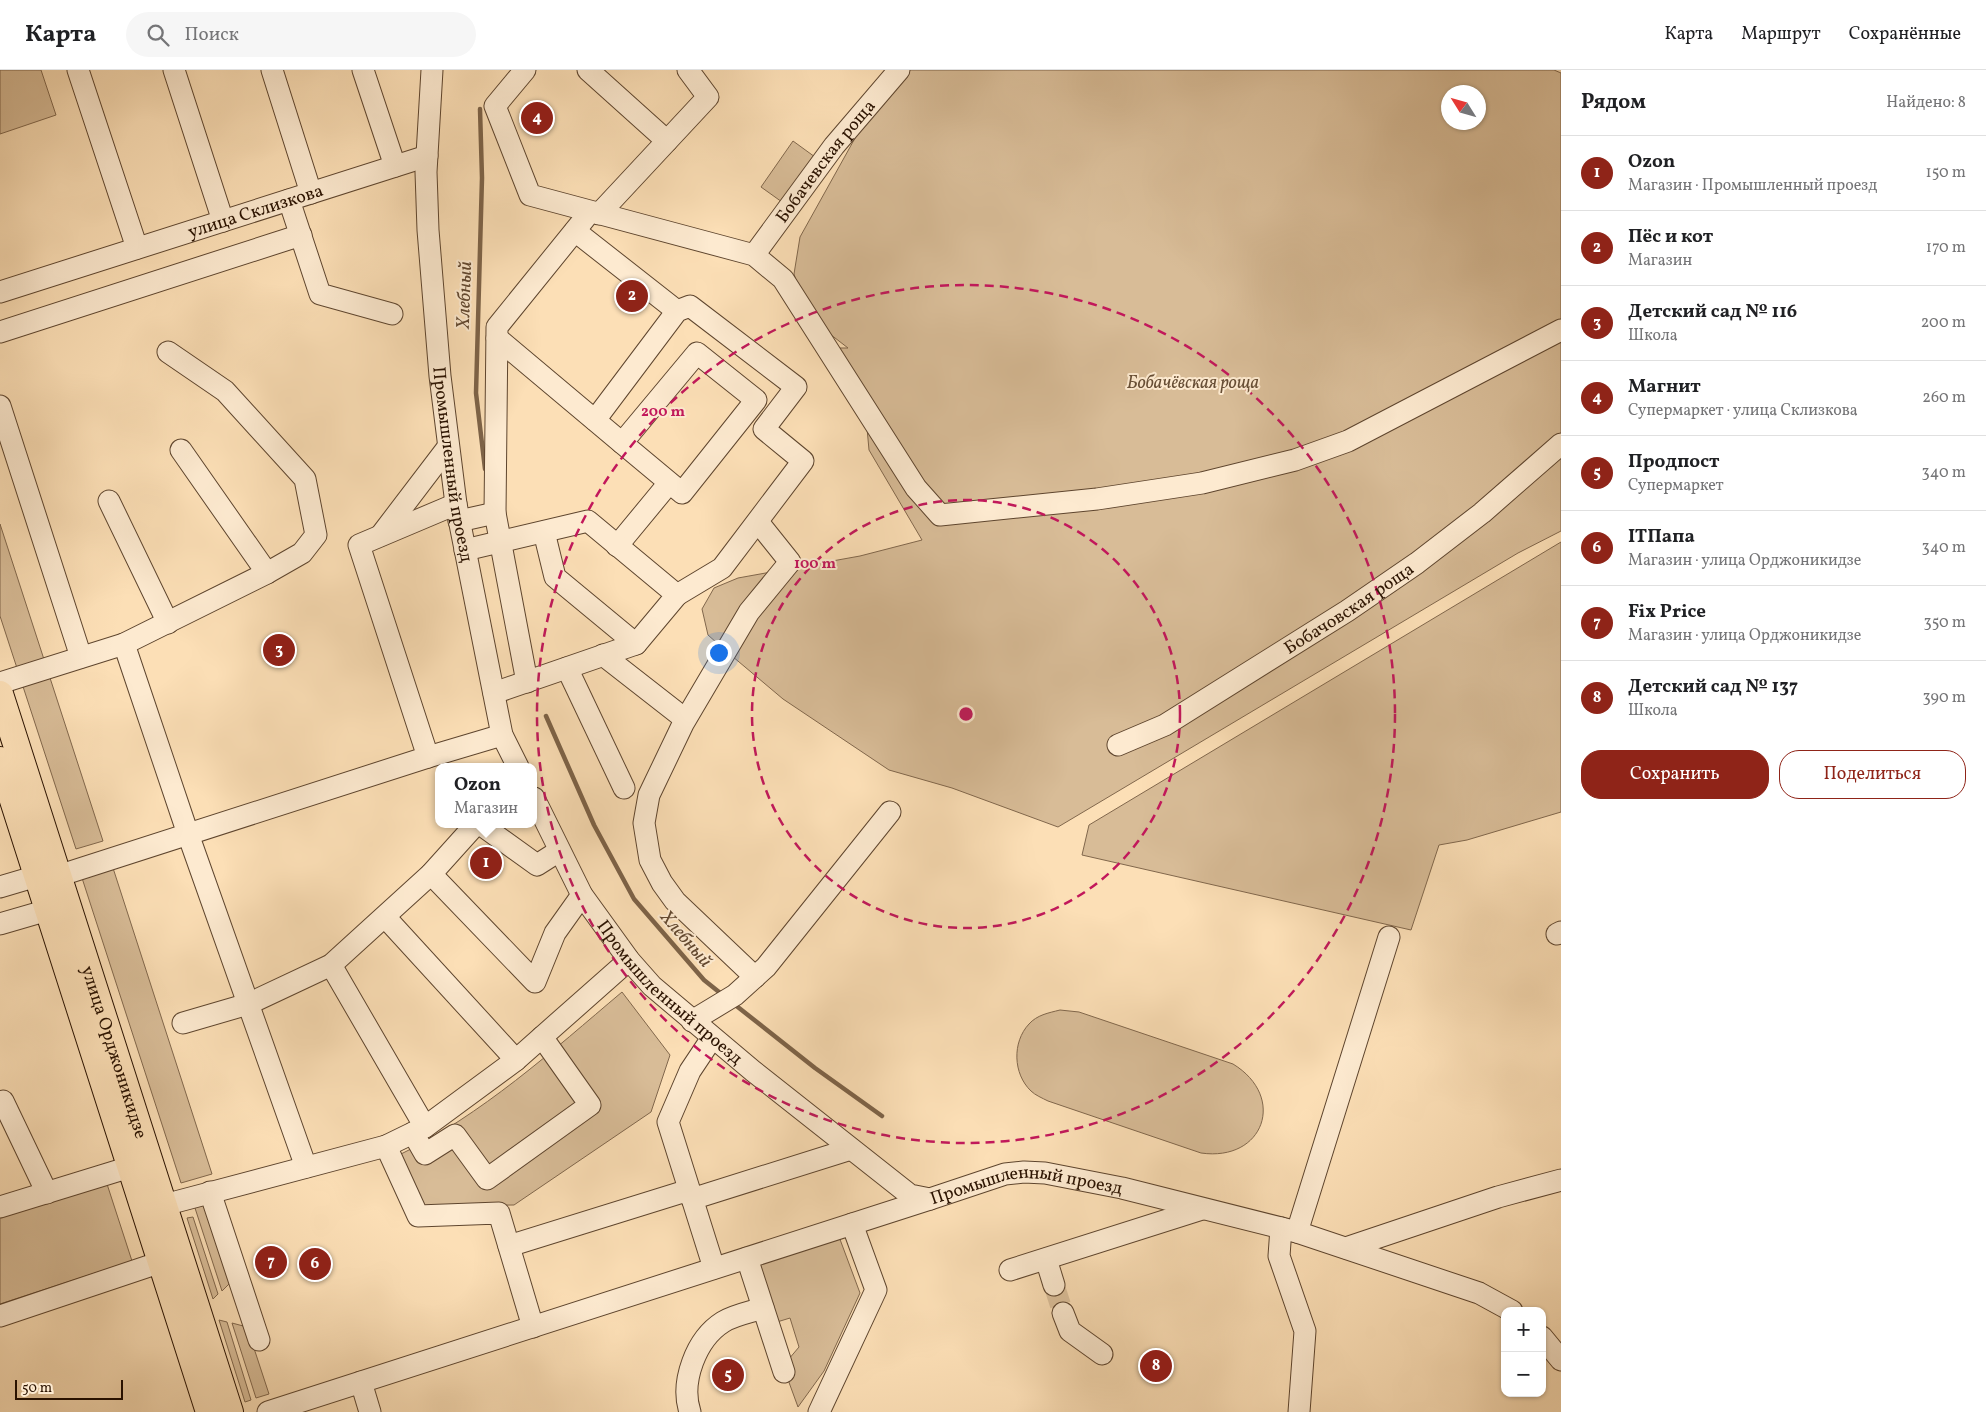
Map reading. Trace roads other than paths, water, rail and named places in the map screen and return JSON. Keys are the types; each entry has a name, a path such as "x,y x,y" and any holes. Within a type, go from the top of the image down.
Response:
{"main road":[{"name":"улица Орджоникидзе","path":"0,694 48,876 48,910 209,1412"},
{"name":"улица Орджоникидзе","path":"0,760 48,876 160,1193 230,1412"},
{"path":"130,1167 144,1170 160,1193"}],"street":[{"path":"78,70 137,248"},
{"path":"174,70 223,221"},
{"path":"272,70 311,193"},
{"path":"363,70 395,166"},
{"path":"427,156 432,70"},
{"path":"525,70 495,106 530,195 754,255 782,278 916,488 940,514 1097,500 1202,483 1295,460 1348,441 1561,330"},
{"path":"588,70 667,141"},
{"path":"526,682 495,513 497,327 575,231 667,141 708,97 688,70"},
{"name":"Бобачевская роща","path":"754,255 834,146 899,70"},
{"name":"улица Склизкова","path":"0,292 427,156"},
{"name":"Промышленный проезд","path":"427,156 428,230 448,447 457,513 502,735 516,763"},
{"path":"289,200 320,294 392,314"},
{"path":"575,231 677,312"},
{"path":"0,332 301,235"},
{"path":"494,693 636,644 677,595 722,568 803,461 764,429 796,387 690,306 677,312 595,420"},
{"path":"497,338 669,483 682,493 756,400 697,353 622,443"},
{"path":"0,683 124,644 168,624 302,553 316,536 305,479 225,391 168,352"},
{"path":"0,406 80,657"},
{"name":"Бобачовская роща","path":"1118,745 1165,725 1386,584 1482,513 1561,444"},
{"path":"381,535 448,447"},
{"path":"182,450 267,573"},
{"path":"617,546 669,483"},
{"path":"109,501 168,624"},
{"path":"428,757 359,545 381,535 457,513 495,513"},
{"path":"465,550 588,521 677,595"},
{"path":"755,977 675,901 662,884 650,860 644,823 649,795 685,719 749,612 790,562 758,522"},
{"path":"544,532 555,577 636,644"},
{"path":"124,644 188,834 306,1167"},
{"path":"603,656 685,719"},
{"path":"567,668 624,788"},
{"path":"0,887 48,876 188,834 502,735"},
{"name":"Промышленный проезд","path":"537,804 582,895 629,960 652,986 712,1038 910,1195 930,1199 996,1177 1030,1172 1122,1188 1289,1230 1479,1293 1505,1307"},
{"path":"692,1021 735,995 766,967 890,812"},
{"path":"183,1023 248,1004 331,965 386,918 432,874 472,828"},
{"path":"486,828 537,865 559,851"},
{"path":"432,874 535,982 555,933 582,895"},
{"path":"0,924 48,910"},
{"path":"386,918 516,1060"},
{"path":"1300,1412 1305,1331 1279,1256 1389,937"},
{"path":"160,1193 210,1192 386,1146 419,1130 516,1060 629,960"},
{"path":"331,965 419,1130 425,1154 455,1135 487,1179 590,1105 542,1037"},
{"path":"712,1038 690,1071 668,1122 714,1268"},
{"path":"0,1102 4,1101 47,1193"},
{"path":"386,1146 418,1216 499,1213 532,1327"},
{"path":"509,1246 851,1149"},
{"path":"0,1208 130,1167"},
{"path":"1346,1248 1498,1198 1561,1180"},
{"path":"210,1192 259,1340"},
{"path":"268,1412 930,1199"},
{"path":"1010,1270 1202,1209"},
{"path":"819,1412 876,1290 852,1224"},
{"path":"747,1258 784,1372"},
{"path":"1046,1259 1054,1285"},
{"path":"0,1316 160,1262"},
{"path":"690,1412 686,1391 689,1375 696,1356 706,1338 723,1322 763,1308"},
{"path":"1063,1313 1070,1331 1102,1354"},
{"path":"1546,1342 1561,1360"},
{"path":"361,1382 370,1412"}],"waterway":[{"name":"Хлебный","path":"480,109 482,178 476,393 485,469"},
{"name":"Хлебный","path":"546,716 594,825 634,899 704,980 724,996"},
{"name":"Хлебный","path":"734,1004 815,1068 882,1116"}],"tunnel":[{"path":"1054,1285 1063,1313"}],"place":[{"name":"Магнит","path":"537,118"},
{"name":"Пёс и кот","path":"632,296"},
{"name":"Детский сад № 116","path":"279,650"},
{"name":"Ozon","path":"486,863"},
{"name":"Fix Price","path":"271,1262"},
{"name":"ITПапа","path":"315,1264"},
{"name":"Детский сад № 137","path":"1156,1366"},
{"name":"Продпост","path":"728,1375"}],"park label":[{"name":"Бобачёвская роща","path":"1193,382"}]}
